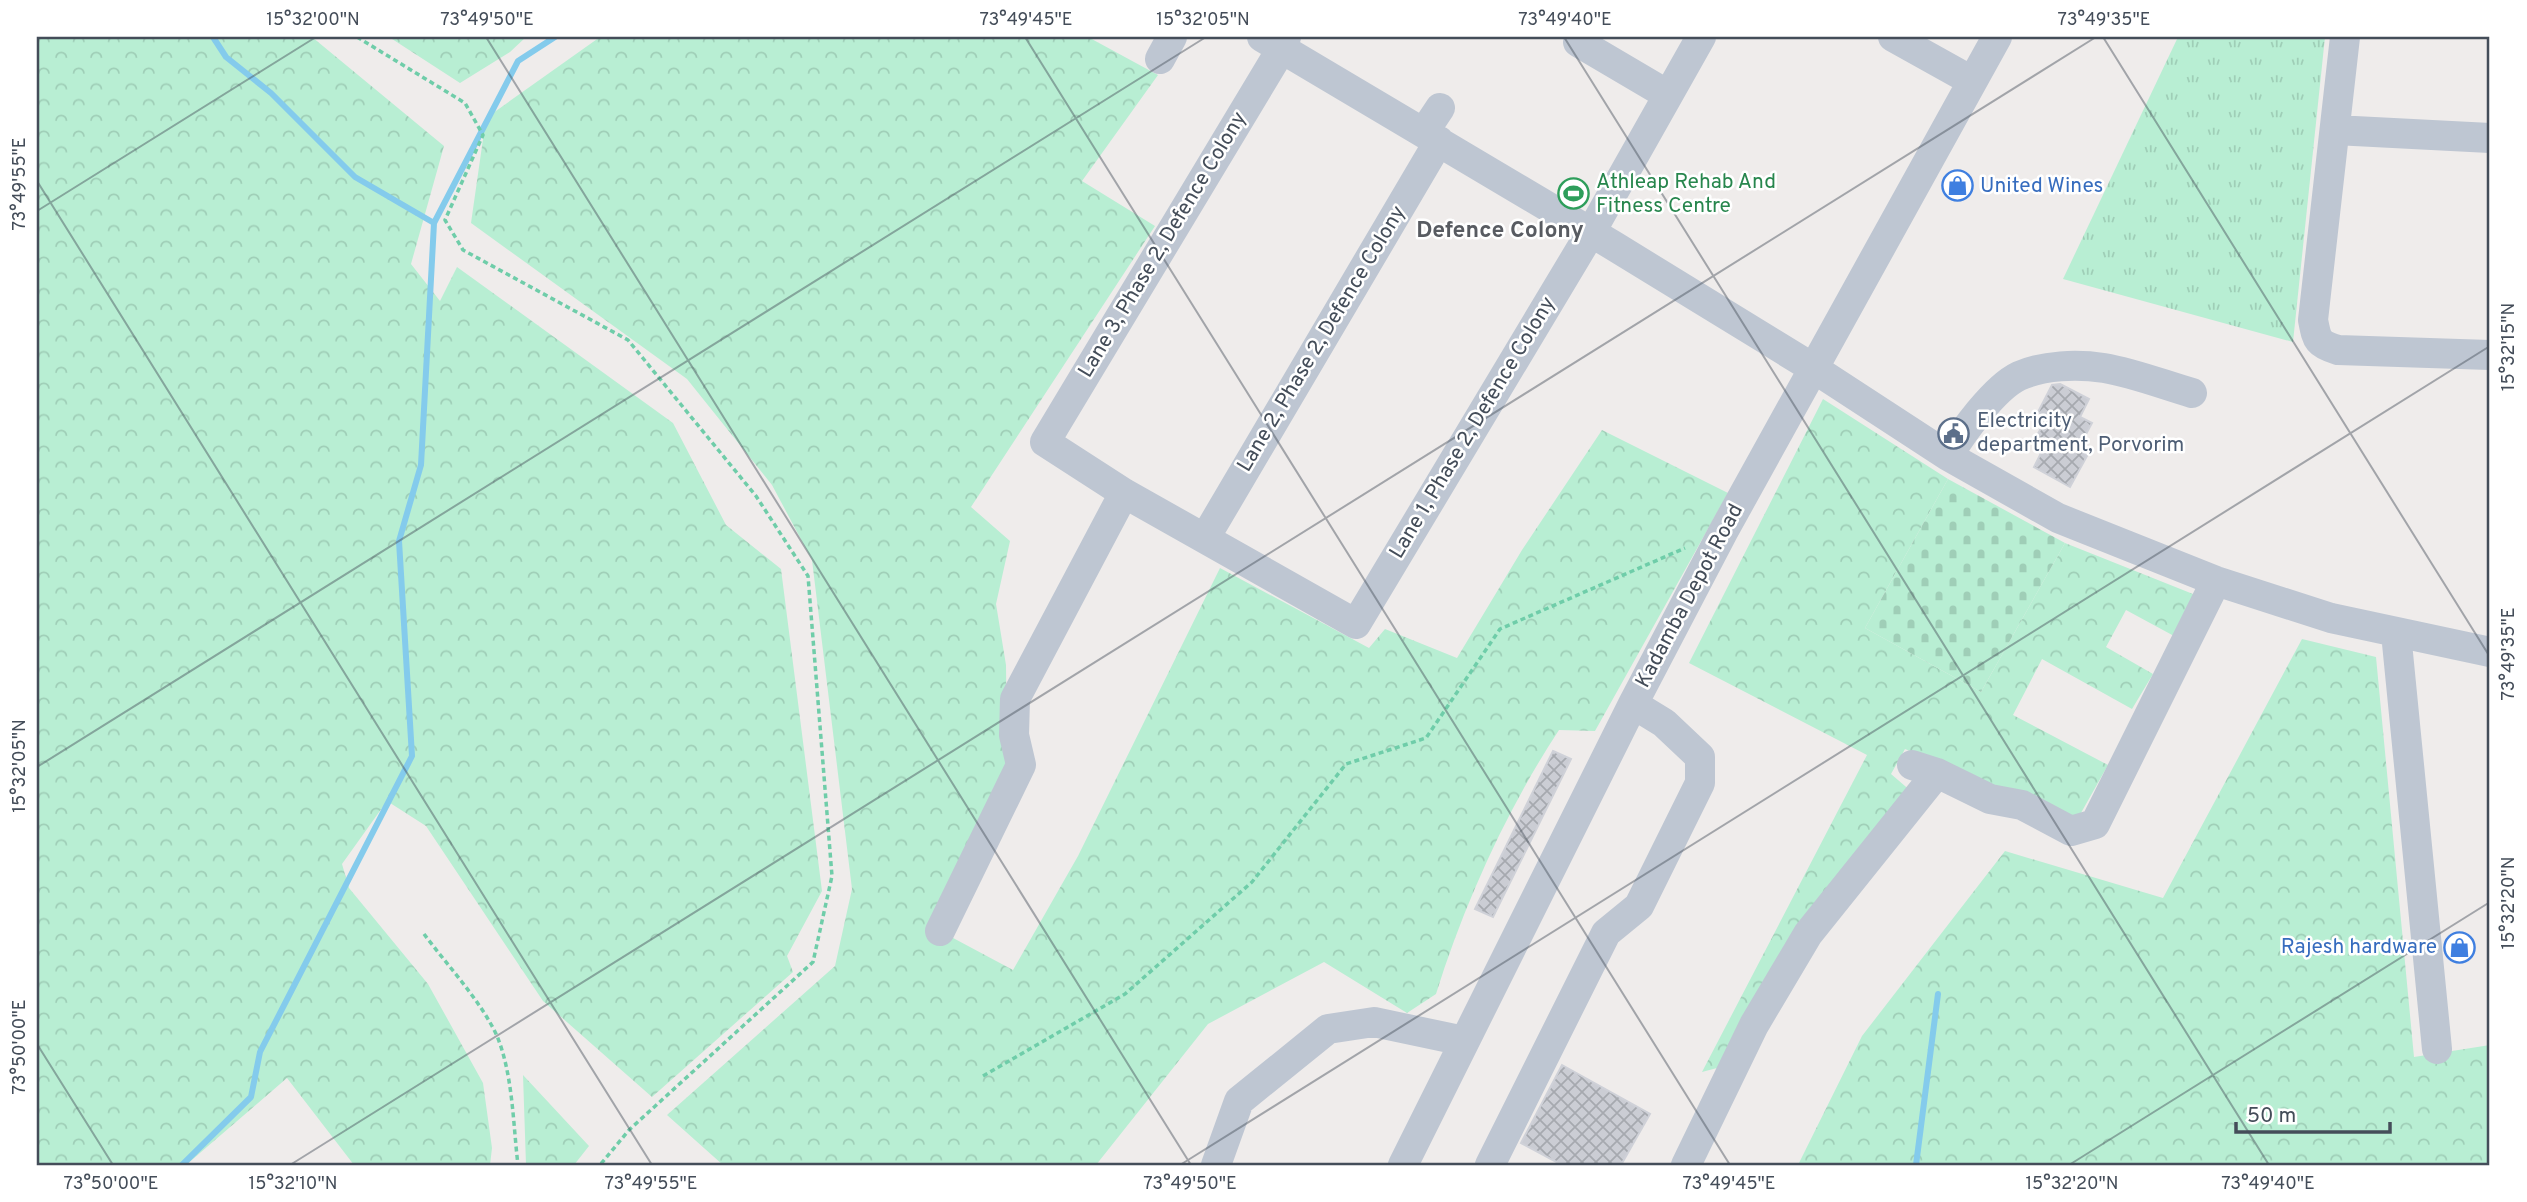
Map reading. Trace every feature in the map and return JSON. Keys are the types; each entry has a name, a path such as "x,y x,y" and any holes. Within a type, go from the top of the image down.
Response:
{"street":[{"name":"Lane 1, Phase 2, Defence Colony","path":"1205,538 1356,624 1591,232 1701,37"},
{"path":"1893,37 1972,81"},
{"name":"Kadamba Depot Road","path":"1403,1165 1633,704 1723,532 1997,37"},
{"path":"2345,37 2313,320 2317,338 2324,346 2338,350 2490,355"},
{"path":"1277,41 1434,127 1591,232 1814,368 1948,456 2058,518 2216,581 2331,618 2490,652"},
{"name":"Lane 3, Phase 2, Defence Colony","path":"1124,493 1045,442 1277,41"},
{"path":"1578,42 1668,95"},
{"name":"Lane 2, Phase 2, Defence Colony","path":"1205,538 1434,127"},
{"path":"2335,130 2490,138"},
{"path":"1948,456 1964,429 1984,407 2016,377 2035,370 2072,366 2105,368 2192,393"},
{"path":"940,931 1021,765 1014,735 1015,699 1124,493 1205,538"},
{"path":"1686,1165 1754,1026 1808,934 1924,769 1990,799 2022,805 2071,831 2095,824 2216,581"},
{"path":"2396,633 2437,1049"},
{"path":"1490,1165 1606,933 1639,906 1700,783 1700,757 1664,723 1633,704"},
{"path":"1216,1165 1239,1101 1328,1029 1374,1022 1464,1041"}],"path":[{"path":"357,37 464,103 483,135 445,220 463,250 628,340 756,496 808,576 832,876 813,962 629,1130 600,1165"},
{"path":"984,1076 1125,994 1252,881 1346,764 1426,738 1500,629 1686,548"},
{"path":"424,934 482,1011 497,1037 507,1074 518,1165"}],"green space":[{"path":"37,37 312,37 444,146 411,264 440,301 457,267 673,423 726,525 781,569 822,891 787,956 793,972 652,1097 543,1001 426,826 387,801 342,864 349,888 428,984 483,1083 492,1148 490,1165 354,1165 287,1078 186,1165 37,1165"},
{"path":"389,37 526,37 510,52 460,83"},
{"path":"600,37 1088,37 1158,75 1082,181 1155,226 971,507 1010,541 996,604 1006,665 1007,761 940,931 1013,970 1078,856 1220,568 1369,648 1385,629 1457,658 1522,550 1602,430 1728,493 1595,731 1559,730 1540,760 1488,858 1436,994 1407,1013 1324,962 1208,1024 1096,1165 723,1165 667,1115 835,966 852,889 812,560 772,485 687,379 471,223 486,118"},
{"path":"2178,37 2325,37 2293,342 2063,279"},
{"path":"1823,399 1948,479 1865,628 1981,692 2065,543 2198,596 2174,636 2126,610 2106,647 2153,674 2132,709 2042,659 2013,715 2108,765 2077,820 1905,749 1891,774 1912,792 1717,1068 1702,1072 1867,755 1689,663"},
{"path":"1948,479 2065,543 1981,692 1865,628"},
{"path":"2302,639 2376,657 2414,1057 2490,1045 2490,1165 1798,1165 1862,1036 2005,851 2163,898"},
{"path":"523,1075 589,1146 574,1165 526,1165"}],"building":[{"path":"2060,384 2089,399 2080,417 2092,423 2079,447 2087,456 2070,487 2034,467 2043,449 2033,443 2047,417 2038,412 2052,385"},
{"path":"1553,751 1571,759 1493,917 1475,909"},
{"path":"1562,1065 1650,1114 1621,1165 1562,1165 1521,1143"}],"waterway":[{"path":"213,37 226,57 271,93 355,177 434,223"},
{"path":"182,1165 251,1097 260,1052 412,756 399,541 421,465 434,223 518,61 555,37"},
{"path":"1916,1165 1938,994"}],"place":[{"name":"United Wines","path":"1957,186"},
{"name":"Athleap Rehab And Fitness Centre","path":"1573,194"},
{"name":"Electricity department, Porvorim","path":"1954,433"},
{"name":"Rajesh hardware","path":"2460,947"}],"district":[{"name":"Defence Colony","path":"1500,231"}]}
